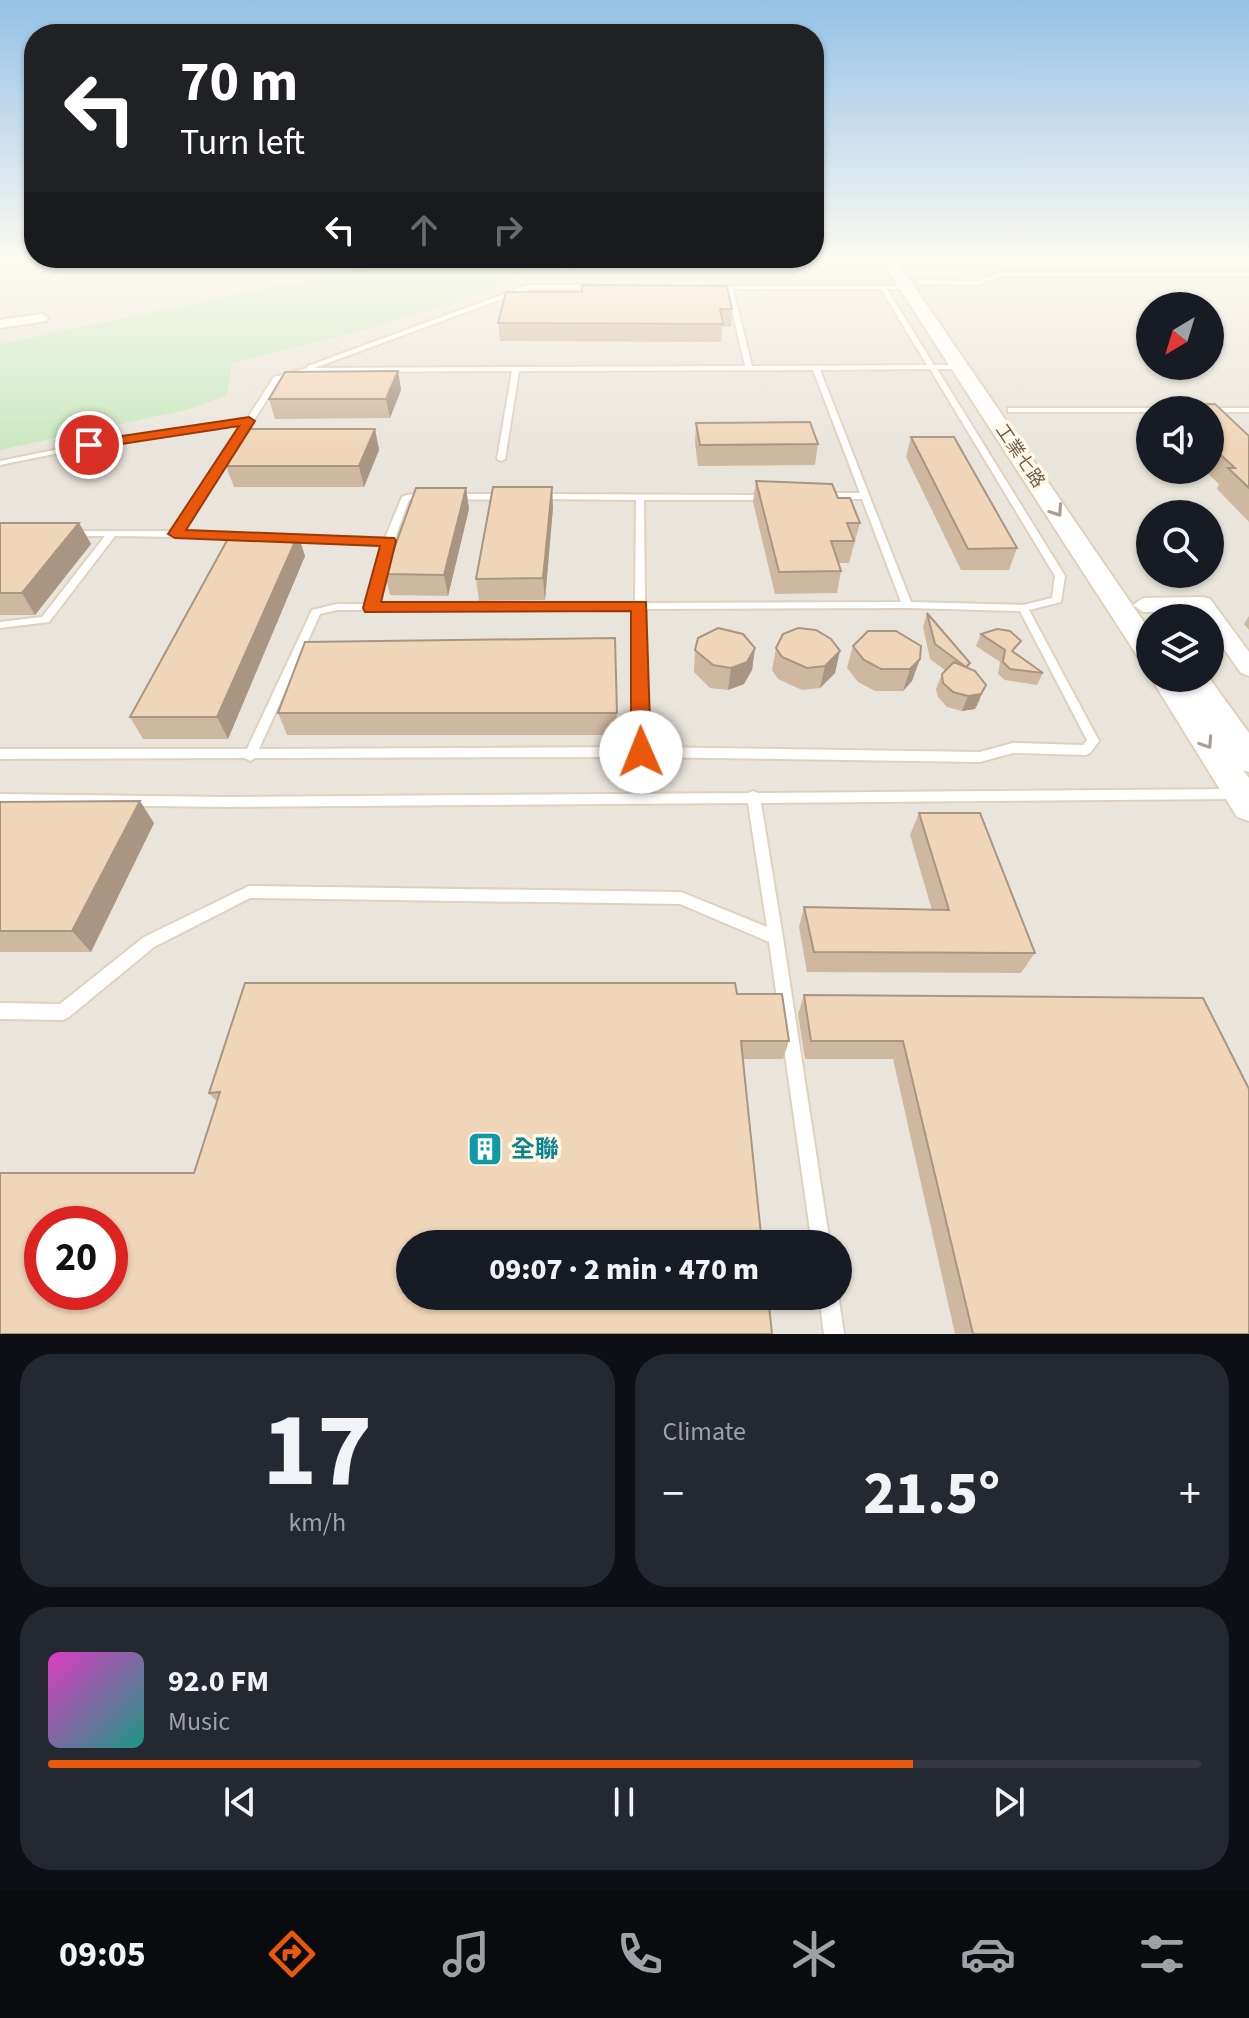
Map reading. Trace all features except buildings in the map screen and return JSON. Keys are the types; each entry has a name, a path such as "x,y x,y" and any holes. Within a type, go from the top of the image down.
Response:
{"street":[{"name":"工業七路","path":"935,322 1136,632"},
{"name":"工業七路","path":"942,322 1011,410 1142,604"},
{"path":"1224,633 1249,668"},
{"path":"1175,692 1244,800"},
{"path":"1203,692 1249,759"}],"lane":[{"path":"175,534 277,379 432,322"},
{"path":"738,322 749,369"},
{"path":"250,756 316,612 337,607 907,605 1023,608 1057,600 1060,576 903,322"},
{"path":"303,370 961,367"},
{"path":"816,368 907,605"},
{"path":"501,459 516,369"},
{"path":"1011,410 1136,410"},
{"path":"1224,410 1249,410"},
{"path":"0,463 118,439 249,421"},
{"path":"806,497 866,496"},
{"path":"371,608 389,541 406,497 515,497"},
{"path":"531,497 776,497"},
{"path":"640,497 641,752"},
{"path":"56,533 251,536"},
{"path":"0,625 45,620 112,533"},
{"path":"282,537 389,541"},
{"path":"0,754 250,756 641,752 980,757 1013,748 1086,750 1093,741 1023,608"},
{"path":"0,799 228,802 753,796 1244,800"},
{"path":"753,796 819,1230"},
{"path":"0,1011 63,1012 149,942 249,892 681,898 776,938"},
{"path":"831,1310 834,1334"}],"shaded area":[{"path":"0,322 1136,322 1136,380 1224,380 1224,322 1249,322 1249,1334 0,1334"}],"green space":[{"path":"104,322 389,322 232,363 227,395 186,410 0,450 0,344"}],"place":[{"name":"全聯","path":"485,1149"}],"route":[{"path":"89,445 249,421 175,534 389,541 371,608 640,606 641,752"}]}
